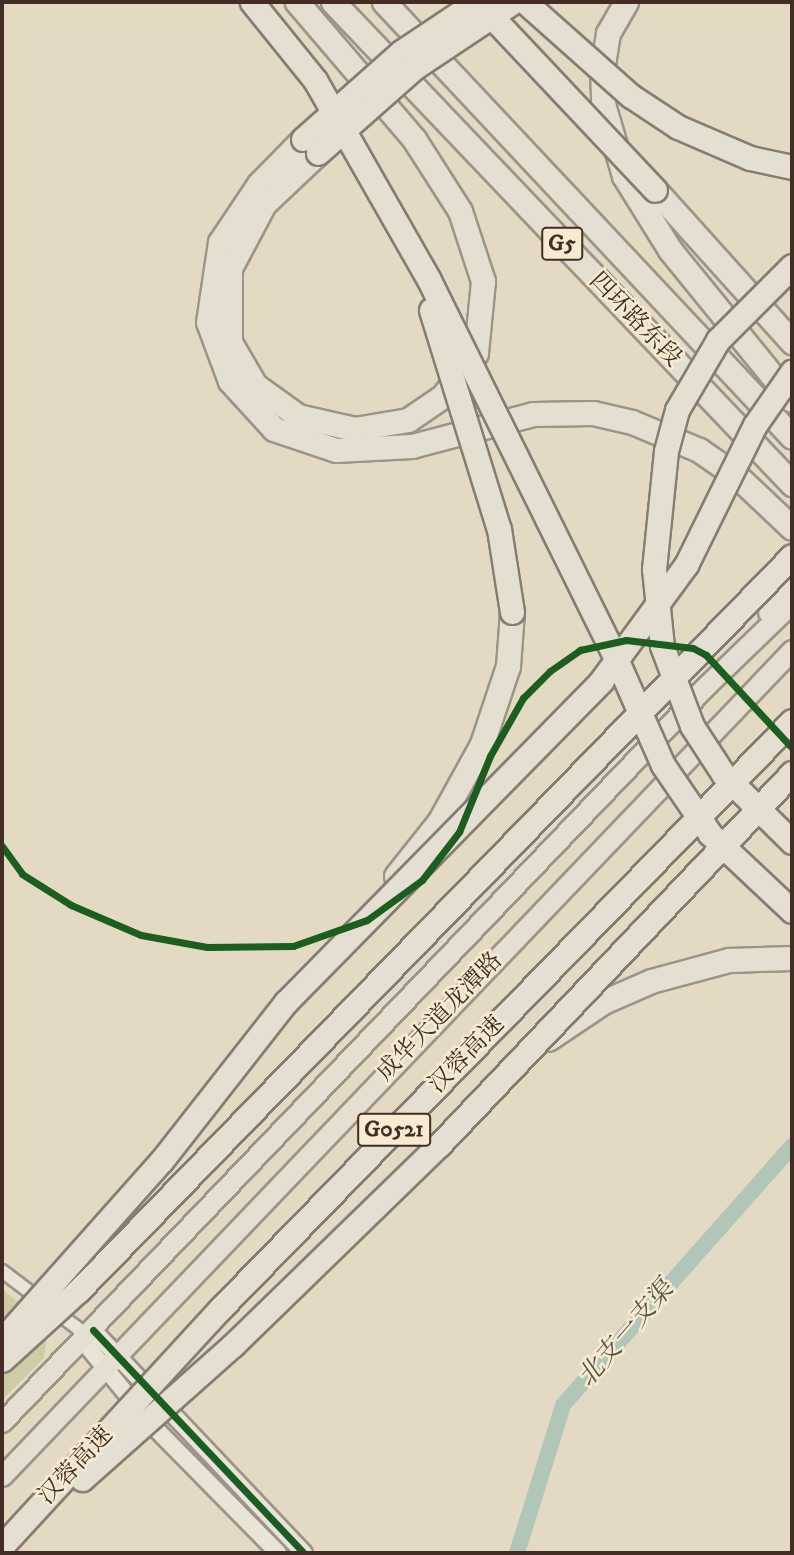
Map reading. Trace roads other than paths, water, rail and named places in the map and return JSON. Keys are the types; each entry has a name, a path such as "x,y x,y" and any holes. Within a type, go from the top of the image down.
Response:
{"highway":[{"path":"252,2 315,80 461,340 663,765 710,834 792,911"},
{"path":"297,2 414,139 460,211 483,281 476,353 443,396 408,420 355,429 298,416 255,385 230,342 230,268 264,204 310,146 401,52 477,2 562,88 792,342"},
{"name":"四环路东段","path":"333,2 792,484"},
{"name":"四环路东段","path":"384,2 792,437"},
{"path":"513,2 414,68 260,184 220,242 208,322 230,381 274,429 336,450 412,446 533,414 593,413 643,426 699,450 738,477 792,528"},
{"path":"525,2 631,96 678,127 750,158 792,167"},
{"path":"626,2 608,33 602,69 603,104 624,176 670,250 792,400"},
{"path":"2,1340 162,1160 286,1002 439,822 482,744 502,694 511,652 509,583 487,490 445,347 419,280 369,173"},
{"path":"792,266 718,340 677,410 666,451 654,569 662,646 692,726 724,775 792,842"},
{"path":"286,1002 601,681 686,565 755,425 792,372"},
{"path":"2,1360 79,1290 792,556"},
{"name":"汉蓉高速","path":"2,1546 219,1309 792,721"},
{"path":"4,1553 233,1345 520,1064 792,773"},
{"path":"520,1064 567,1025 651,981 729,960 792,958"}],"main road":[{"path":"708,684 792,583"},
{"name":"成华大道龙潭路","path":"2,1422 88,1336 708,684 792,603"},
{"name":"成华大道龙潭路","path":"2,1476 792,650"},
{"path":"728,718 792,662"}],"street":[{"path":"2,1271 88,1336 278,1553"},
{"path":"110,1362 304,1553"}],"waterway":[{"name":"北支一支渠","path":"517,1553 563,1405 792,1146"}]}
